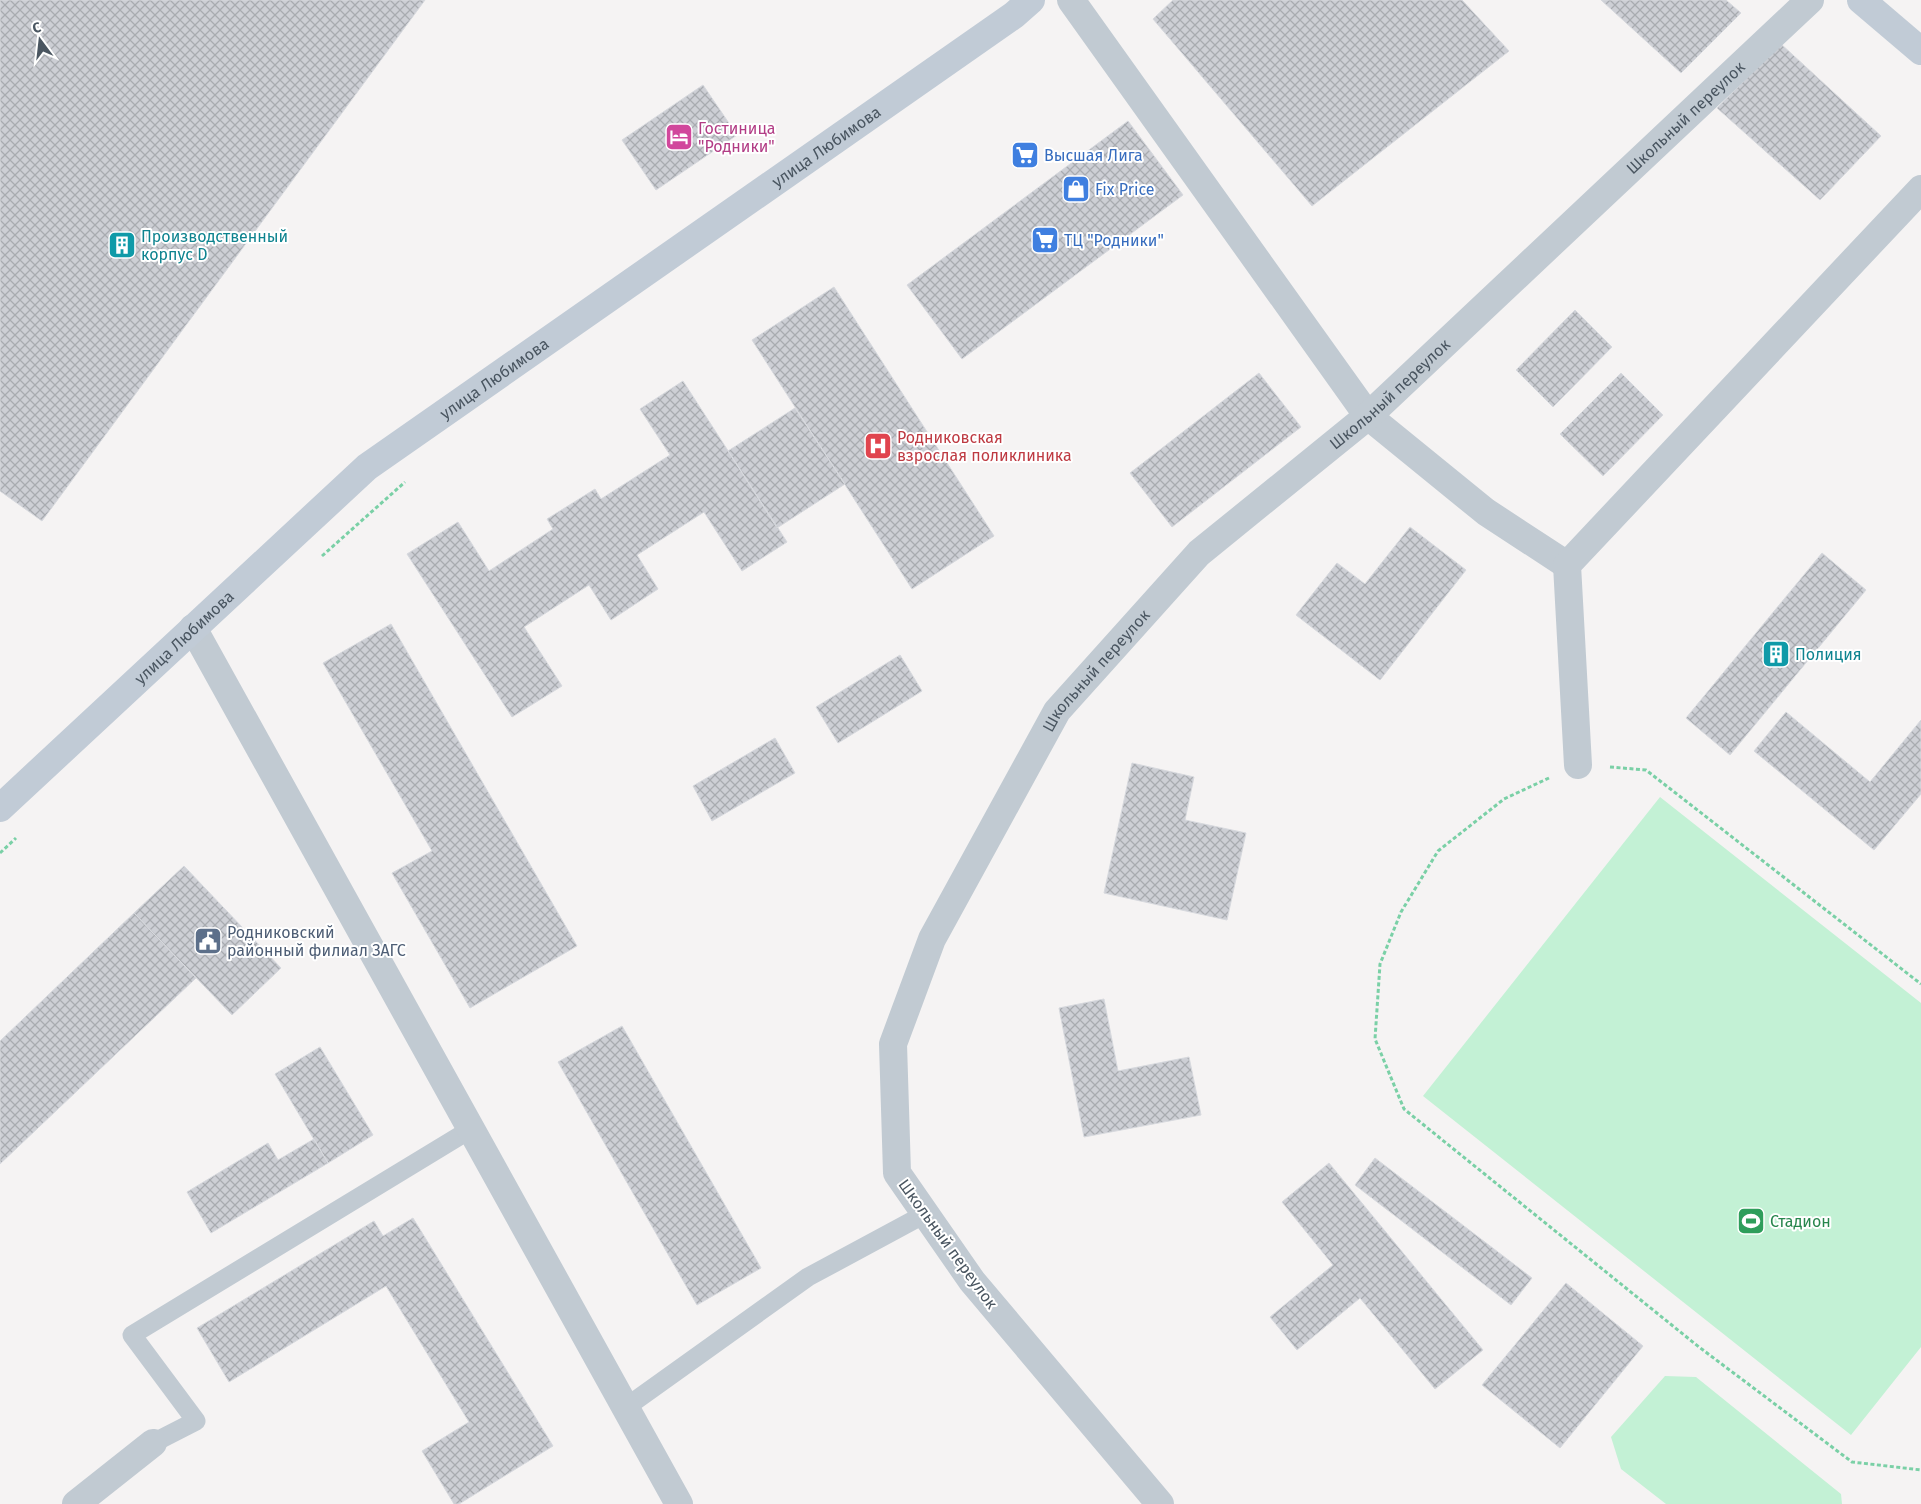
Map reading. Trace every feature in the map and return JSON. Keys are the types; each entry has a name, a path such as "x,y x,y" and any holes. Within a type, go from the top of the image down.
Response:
{"main road":[{"name":"улица Любимова","path":"0,808 367,467 1014,15 1031,0"},
{"path":"1861,0 1921,51"}],"street":[{"path":"1071,0 1368,416 1486,512 1567,565"},
{"name":"Школьный переулок","path":"1160,1504 972,1281 897,1173 893,1044 932,938 1057,711 1199,553 1368,416 1810,0"},
{"path":"1578,765 1567,565 1921,188"},
{"path":"192,628 679,1504"},
{"path":"76,1504 153,1443"}],"lane":[{"path":"153,1443 196,1421 132,1335 471,1129"},
{"path":"625,1408 808,1278 925,1214"}],"path":[{"path":"1921,984 1646,770 1578,765 1504,798 1438,851 1401,912 1380,964 1375,1039 1404,1109 1699,1347 1852,1462 1921,1470"}],"green space":[{"name":"Стадион","path":"1660,797 1921,1003 1921,1347 1851,1435 1423,1096"},
{"path":"1665,1376 1696,1377 1841,1494 1842,1504 1666,1504 1621,1469 1611,1437"}],"building":[{"name":"Производственный корпус D","path":"0,0 425,0 42,521 0,491"},
{"path":"1173,0 1462,0 1509,51 1312,206 1153,19"},
{"path":"1601,0 1726,0 1741,13 1681,73"},
{"path":"1781,44 1881,136 1820,200 1717,108"},
{"name":"Гостиница \"Родники\"","path":"703,85 737,135 656,190 622,140"},
{"name":"ТЦ \"Родники\"","path":"1128,121 1183,195 962,359 907,285"},
{"name":"Родниковская взрослая поликлиника","path":"834,287 994,536 912,589 752,340"},
{"path":"1575,310 1612,347 1553,407 1516,370"},
{"path":"1259,373 1301,427 1172,527 1130,473"},
{"path":"1621,373 1663,415 1603,476 1560,434"},
{"path":"683,381 787,542 742,571 704,512 637,555 658,589 611,620 589,585 524,627 562,686 512,717 407,554 458,522 489,571 553,529 547,519 595,489 601,499 670,455 640,409"},
{"path":"795,408 845,484 777,528 728,451"},
{"path":"1410,527 1466,570 1380,680 1296,615 1337,563 1365,584"},
{"name":"Полиция","path":"1822,553 1866,590 1730,755 1686,718"},
{"path":"391,624 577,946 470,1008 392,873 432,851 323,663"},
{"path":"900,655 922,691 838,743 816,707"},
{"path":"1786,712 1870,782 1921,720 1921,794 1874,850 1754,751"},
{"path":"775,738 795,773 712,821 693,786"},
{"path":"1132,763 1194,777 1185,820 1246,833 1227,920 1104,893"},
{"name":"Родниковский районный филиал ЗАГС","path":"184,866 281,968 232,1015 134,913"},
{"path":"134,913 196,978 0,1164 0,1041"},
{"path":"1104,999 1118,1071 1189,1057 1201,1115 1084,1137 1059,1008"},
{"path":"622,1026 761,1268 697,1305 558,1062"},
{"path":"320,1047 373,1135 328,1163 275,1074"},
{"path":"314,1139 328,1163 211,1233 187,1192 268,1143 278,1160"},
{"path":"1375,1158 1532,1278 1511,1305 1355,1185"},
{"path":"1329,1163 1483,1350 1435,1389 1360,1298 1297,1350 1270,1317 1333,1265 1282,1202"},
{"path":"413,1218 553,1446 459,1504 454,1504 422,1451 469,1422 386,1286 229,1382 197,1328 374,1221 383,1236"},
{"path":"1566,1283 1643,1346 1560,1448 1482,1385"}],"place":[{"name":"Гостиница \"Родники\"","path":"679,137"},
{"name":"Высшая Лига","path":"1025,155"},
{"name":"Fix Price","path":"1076,189"},
{"name":"ТЦ \"Родники\"","path":"1045,240"},
{"name":"Производственный корпус D","path":"122,245"},
{"name":"Родниковская взрослая поликлиника","path":"878,446"},
{"name":"Полиция","path":"1776,654"},
{"name":"Родниковский районный филиал ЗАГС","path":"208,941"},
{"name":"Стадион","path":"1751,1221"}]}
